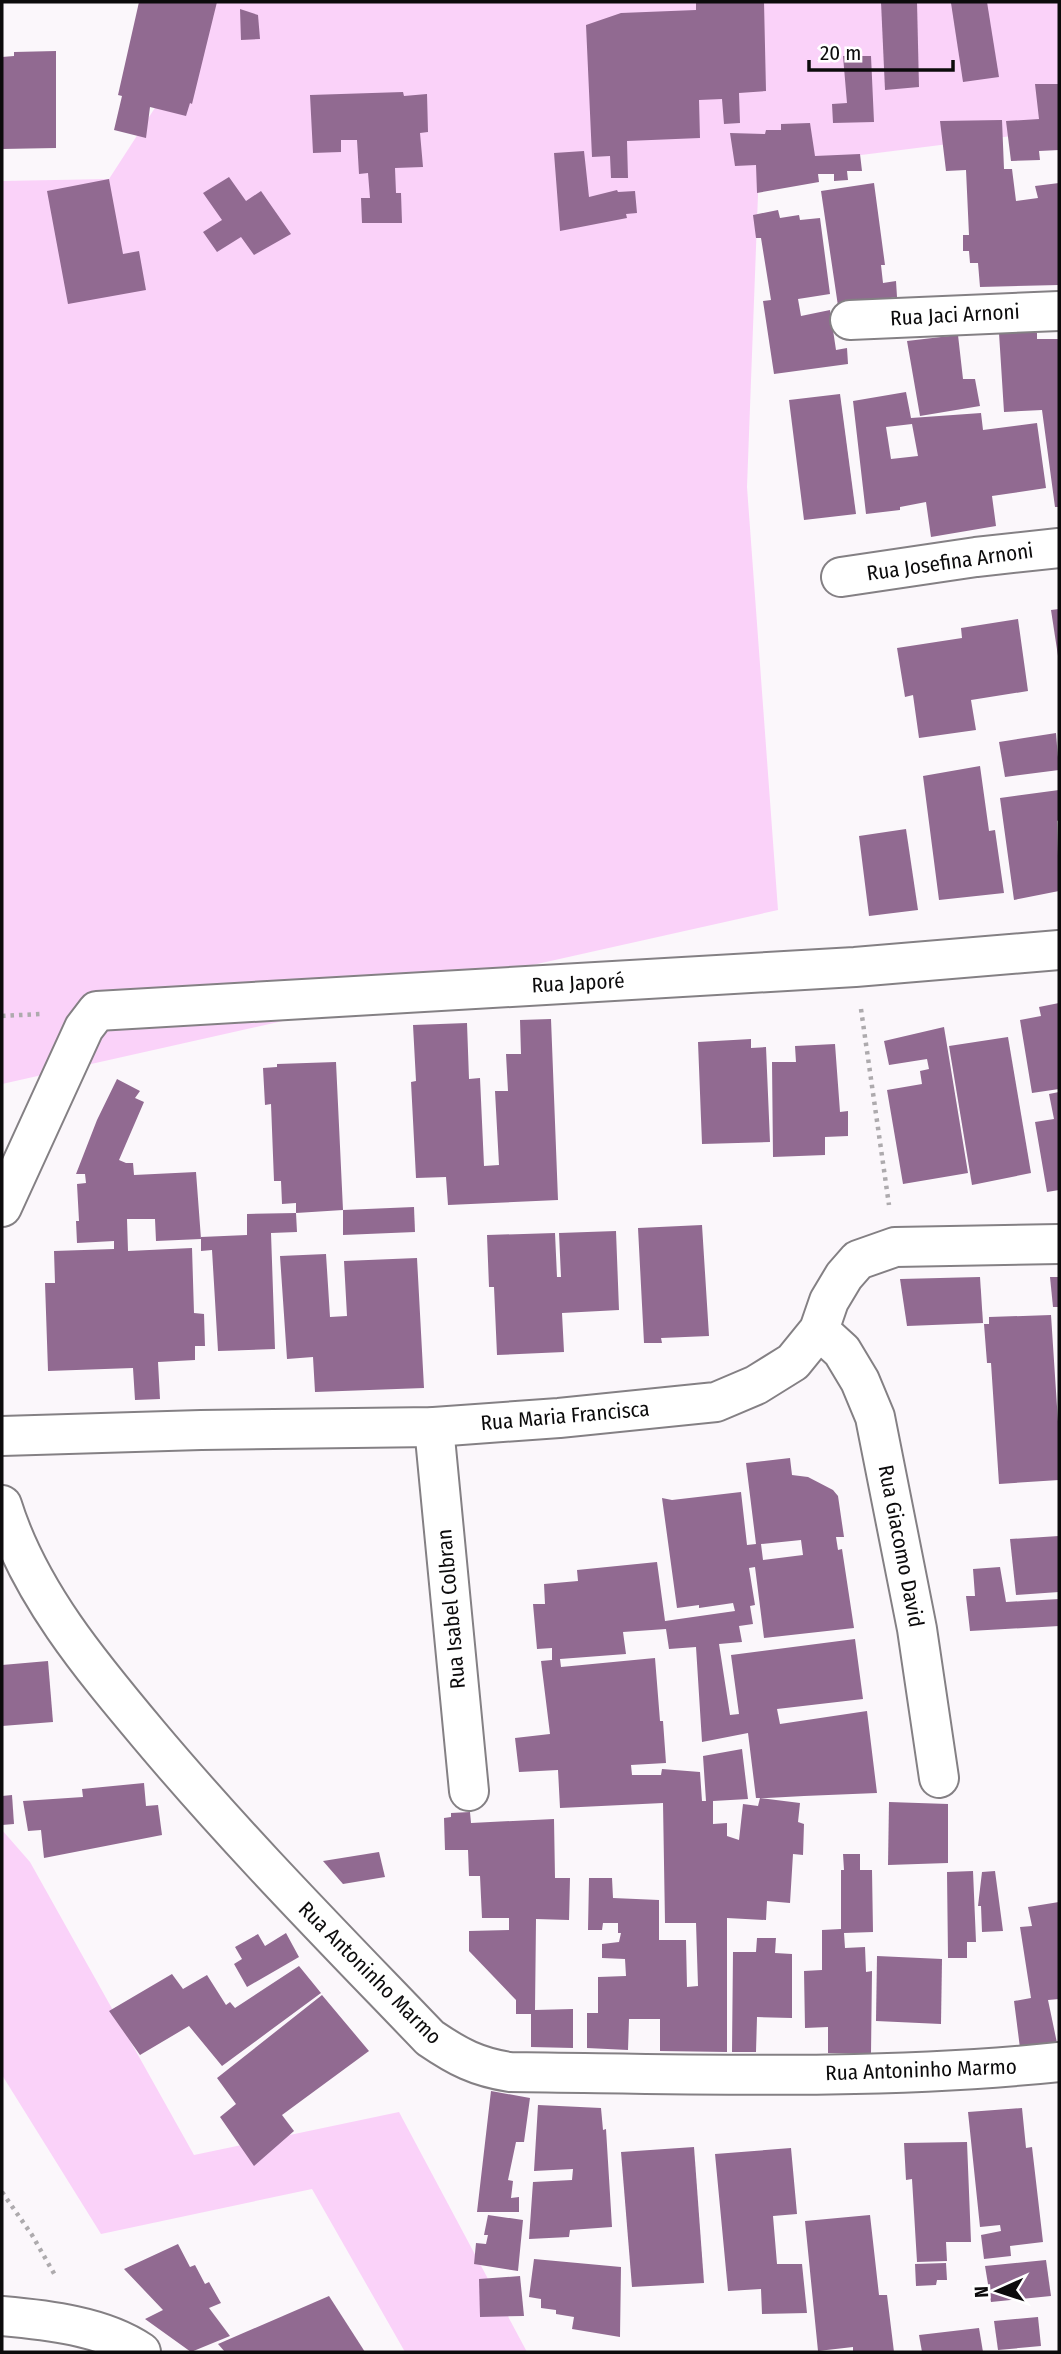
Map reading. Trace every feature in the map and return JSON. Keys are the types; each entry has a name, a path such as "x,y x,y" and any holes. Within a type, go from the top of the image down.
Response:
{"street":[{"name":"Rua Jaci Arnoni","path":"850,320 1059,311"},
{"name":"Rua Josefina Arnoni","path":"841,577 1059,548"},
{"name":"Rua Japoré","path":"2,1207 84,1028 97,1012 855,967 1059,950"},
{"name":"Rua Maria Francisca","path":"2,1436 434,1427 559,1419 716,1402 756,1385 793,1362 819,1330 829,1301 844,1276 858,1260 895,1247 1059,1244"},
{"name":"Rua Giacomo David","path":"819,1330 842,1351 860,1381 875,1417 917,1629 939,1778"},
{"name":"Rua Isabel Colbran","path":"434,1427 468,1791"},
{"name":"Rua Antoninho Marmo","path":"2,1505 10,1530 40,1592 115,1694 209,1806 282,1884 430,2038 459,2058 485,2068 510,2072 783,2075 1013,2067 1059,2062"},
{"path":"2,2316 78,2326 132,2346 141,2352"}],"path":[{"path":"855,967 895,1247"},
{"path":"2,2192 32,2235 78,2326"}],"shaded area":[{"path":"215,2 1059,2 1059,130 759,168 747,487 778,910 2,1084 2,181 109,179 213,18"},
{"path":"2,1830 30,1862 194,2155 399,2112 527,2352 405,2352 312,2189 101,2234 2,2075"}],"building":[{"path":"139,2 217,2 192,104 190,103 186,116 150,107 146,138 114,130 122,96 118,95"},
{"path":"696,2 764,2 766,91 739,93 740,123 724,124 722,99 699,100 700,138 627,141 628,178 611,178 610,156 592,157 586,25 621,13 696,10"},
{"path":"881,2 917,2 919,87 885,90"},
{"path":"987,2 999,77 963,82 951,3"},
{"path":"240,9 258,15 260,39 241,40"},
{"path":"56,51 56,148 2,149 2,57 14,56 14,52"},
{"path":"843,56 871,56 874,122 833,123 832,104 847,103"},
{"path":"1035,84 1059,84 1059,150 1039,151 1040,160 1011,161 1006,121 1039,119"},
{"path":"403,92 404,96 427,94 428,132 420,133 423,167 395,168 396,193 401,193 402,223 362,223 361,198 370,198 368,173 359,174 357,140 341,140 341,152 313,153 310,95"},
{"path":"1002,120 1004,169 1012,169 1016,201 1038,198 1035,186 1059,183 1059,285 980,287 978,263 970,263 969,251 963,251 963,235 969,235 966,170 946,171 940,121"},
{"path":"810,123 815,156 860,154 862,171 847,171 848,180 834,181 834,174 818,174 819,182 757,193 756,165 735,166 730,133 765,134 766,130 781,130 781,124"},
{"path":"584,151 589,197 617,190 635,191 637,213 626,214 627,218 560,231 554,153"},
{"path":"229,177 246,201 261,191 291,234 254,255 241,237 217,252 203,232 222,220 203,193"},
{"path":"109,179 123,254 139,251 146,290 68,304 47,191"},
{"path":"874,183 885,265 881,265 883,283 896,281 897,297 838,306 821,191"},
{"path":"778,210 780,218 799,215 800,220 820,218 830,294 798,299 801,316 830,310 836,350 847,348 848,364 774,374 763,301 771,300 761,238 756,238 753,215"},
{"path":"999,333 1037,333 1037,339 1059,339 1059,507 1055,507 1042,410 1004,412"},
{"path":"958,335 963,379 975,379 980,406 920,416 907,341"},
{"path":"906,392 911,418 981,413 983,430 1037,423 1046,488 992,496 996,526 931,537 926,502 900,507 900,510 866,514 853,401","holes":["912,424 918,456 891,459 886,427"]},
{"path":"840,394 856,514 804,520 789,400"},
{"path":"1059,609 1059,656 1058,656 1051,610"},
{"path":"1018,619 1028,691 971,700 976,730 919,738 913,695 905,697 897,648 962,638 961,628"},
{"path":"1056,733 1059,770 1005,777 999,742"},
{"path":"980,766 989,831 995,830 1004,893 939,900 923,776"},
{"path":"1059,790 1059,891 1014,900 1000,798"},
{"path":"906,829 918,910 869,916 859,836"},
{"path":"1059,1003 1059,1089 1032,1093 1020,1020 1041,1016 1039,1007"},
{"path":"551,1019 558,1200 448,1205 446,1177 416,1178 411,1082 416,1081 413,1025 467,1023 469,1079 480,1078 484,1166 499,1165 495,1091 508,1091 506,1054 521,1054 520,1020"},
{"path":"944,1027 968,1173 903,1184 887,1090 922,1084 920,1071 929,1069 927,1059 889,1065 884,1041"},
{"path":"1008,1037 1031,1173 972,1185 949,1046"},
{"path":"751,1039 751,1048 766,1047 770,1142 702,1144 698,1042"},
{"path":"835,1044 840,1112 848,1111 848,1136 825,1137 825,1155 773,1157 772,1062 796,1062 795,1046"},
{"path":"336,1062 343,1210 296,1213 296,1203 282,1204 281,1181 274,1181 271,1104 265,1105 263,1068 277,1067 277,1064"},
{"path":"117,1079 140,1091 135,1098 144,1102 119,1160 133,1163 134,1175 196,1172 201,1239 156,1241 155,1219 127,1219 128,1251 192,1248 194,1313 204,1314 205,1346 195,1346 195,1360 158,1362 160,1399 135,1400 133,1368 48,1371 45,1283 55,1283 54,1251 114,1249 114,1241 77,1243 77,1184 86,1183 85,1174 76,1174 97,1120"},
{"path":"1059,1092 1059,1190 1047,1192 1035,1122 1054,1119 1049,1094"},
{"path":"414,1207 415,1232 343,1235 343,1210"},
{"path":"296,1213 297,1232 271,1233 275,1349 218,1351 212,1250 201,1251 201,1237 247,1235 247,1214"},
{"path":"702,1225 709,1336 661,1338 662,1343 644,1343 638,1228"},
{"path":"616,1231 619,1310 562,1313 564,1352 497,1355 494,1287 489,1287 487,1235 555,1233 557,1277 561,1277 559,1233"},
{"path":"326,1254 330,1317 347,1316 344,1261 417,1258 424,1388 315,1392 313,1357 287,1359 280,1256"},
{"path":"980,1277 983,1323 907,1326 900,1279"},
{"path":"1050,1277 1059,1277 1059,1307 1053,1307"},
{"path":"1051,1315 1059,1480 999,1484 991,1363 987,1363 984,1324 989,1324 989,1317"},
{"path":"790,1458 792,1475 808,1477 833,1490 838,1496 844,1537 836,1537 838,1550 842,1549 854,1628 764,1638 755,1567 749,1568 755,1605 750,1606 753,1624 739,1626 742,1642 719,1644 730,1715 739,1714 731,1655 855,1639 863,1699 777,1709 780,1724 867,1711 877,1793 760,1798 800,1803 798,1822 804,1824 803,1855 793,1854 790,1903 767,1901 766,1920 727,1918 727,2052 660,2051 660,2019 629,2019 628,2050 587,2048 587,2013 598,2013 598,1977 626,1976 625,1959 602,1958 602,1944 619,1942 621,1933 618,1933 618,1923 603,1923 602,1930 588,1930 589,1878 612,1878 613,1898 659,1900 659,1940 686,1940 687,1987 698,1986 696,1923 665,1923 663,1803 560,1808 558,1770 519,1772 515,1738 550,1734 541,1661 552,1660 552,1648 537,1649 533,1604 545,1604 544,1584 578,1581 577,1570 657,1562 665,1621 735,1611 733,1603 677,1608 662,1498 672,1500 741,1492 747,1545 756,1544 746,1463","holes":["801,1540 803,1555 763,1560 761,1544","666,1629 669,1649 696,1647 702,1742 748,1733 756,1798 760,1798 758,1806 743,1804 739,1840 727,1836 727,1823 713,1824 713,1801 748,1799 742,1749 703,1756 706,1801 702,1801 700,1772 662,1769 661,1775 632,1775 631,1765 666,1763 655,1658 561,1667 560,1659 626,1654 623,1632"]},
{"path":"1059,1536 1059,1592 1016,1595 1010,1539"},
{"path":"1000,1567 1006,1602 1059,1599 1059,1626 970,1631 966,1596 975,1596 973,1569"},
{"path":"48,1661 53,1722 2,1726 2,1665"},
{"path":"144,1783 146,1806 158,1805 162,1835 44,1858 41,1830 28,1831 23,1801 83,1797 82,1789"},
{"path":"12,1795 14,1824 2,1825 2,1796"},
{"path":"889,1802 948,1804 948,1863 888,1865"},
{"path":"470,1812 471,1823 554,1819 555,1878 570,1878 569,1920 536,1919 535,2010 573,2009 573,2048 531,2047 531,2014 516,2014 516,2000 469,1951 469,1931 509,1930 509,1918 482,1918 480,1876 469,1876 468,1850 445,1850 444,1818 451,1817 451,1813"},
{"path":"379,1852 385,1877 343,1884 323,1861"},
{"path":"843,1854 860,1854 860,1870 872,1870 873,1932 844,1933 845,1948 865,1947 866,1972 872,1971 871,2054 828,2053 828,2027 805,2028 804,1971 822,1970 822,1930 841,1929"},
{"path":"973,1871 976,1942 967,1942 967,1958 948,1958 947,1872"},
{"path":"995,1871 1003,1931 982,1932 981,1906 978,1906 982,1872"},
{"path":"1059,1902 1059,1999 1048,2000 1057,2043 1020,2048 1014,2001 1031,1998 1020,1927 1032,1926 1028,1907"},
{"path":"286,1933 299,1957 247,1987 234,1964 242,1959 235,1947 258,1934 265,1946"},
{"path":"757,1938 776,1938 775,1953 792,1954 792,2018 757,2017 756,2052 732,2052 733,1952 756,1952"},
{"path":"877,1956 942,1959 941,2024 876,2021"},
{"path":"299,1966 321,1993 222,2066 189,2026 140,2055 109,2011 172,1974 183,1989 207,1975 226,2005 230,2002 235,2008"},
{"path":"322,1995 369,2051 282,2115 294,2131 254,2166 220,2117 236,2104 217,2078"},
{"path":"491,2091 530,2098 524,2142 516,2142 508,2180 513,2181 511,2198 519,2197 519,2212 477,2212"},
{"path":"538,2105 601,2108 603,2130 606,2129 612,2227 570,2230 569,2237 529,2239 533,2182 572,2180 573,2169 534,2171"},
{"path":"1022,2108 1026,2148 1032,2147 1043,2242 1010,2246 1011,2256 984,2259 981,2235 1001,2231 1000,2225 980,2227 968,2112"},
{"path":"967,2142 971,2242 946,2242 947,2261 917,2262 912,2179 906,2180 904,2143"},
{"path":"694,2147 704,2283 632,2287 621,2152"},
{"path":"791,2148 797,2214 773,2216 777,2264 802,2264 807,2313 762,2314 761,2289 728,2291 715,2154"},
{"path":"488,2215 523,2220 518,2271 474,2264 476,2243 486,2244 488,2235 484,2235"},
{"path":"870,2215 879,2295 887,2295 894,2352 853,2352 853,2347 818,2351 805,2221"},
{"path":"178,2244 190,2267 195,2265 205,2284 209,2282 221,2303 209,2308 230,2336 191,2352 145,2319 163,2310 124,2269"},
{"path":"534,2259 621,2267 620,2337 572,2329 574,2317 541,2308 541,2299 529,2297"},
{"path":"1046,2260 1051,2296 991,2302 985,2266"},
{"path":"946,2263 947,2280 937,2280 936,2285 916,2286 915,2264"},
{"path":"520,2276 524,2316 480,2317 479,2279"},
{"path":"329,2296 365,2352 225,2352 218,2344"},
{"path":"1038,2317 1041,2346 998,2350 994,2321"},
{"path":"979,2328 983,2352 922,2352 919,2335"}]}
